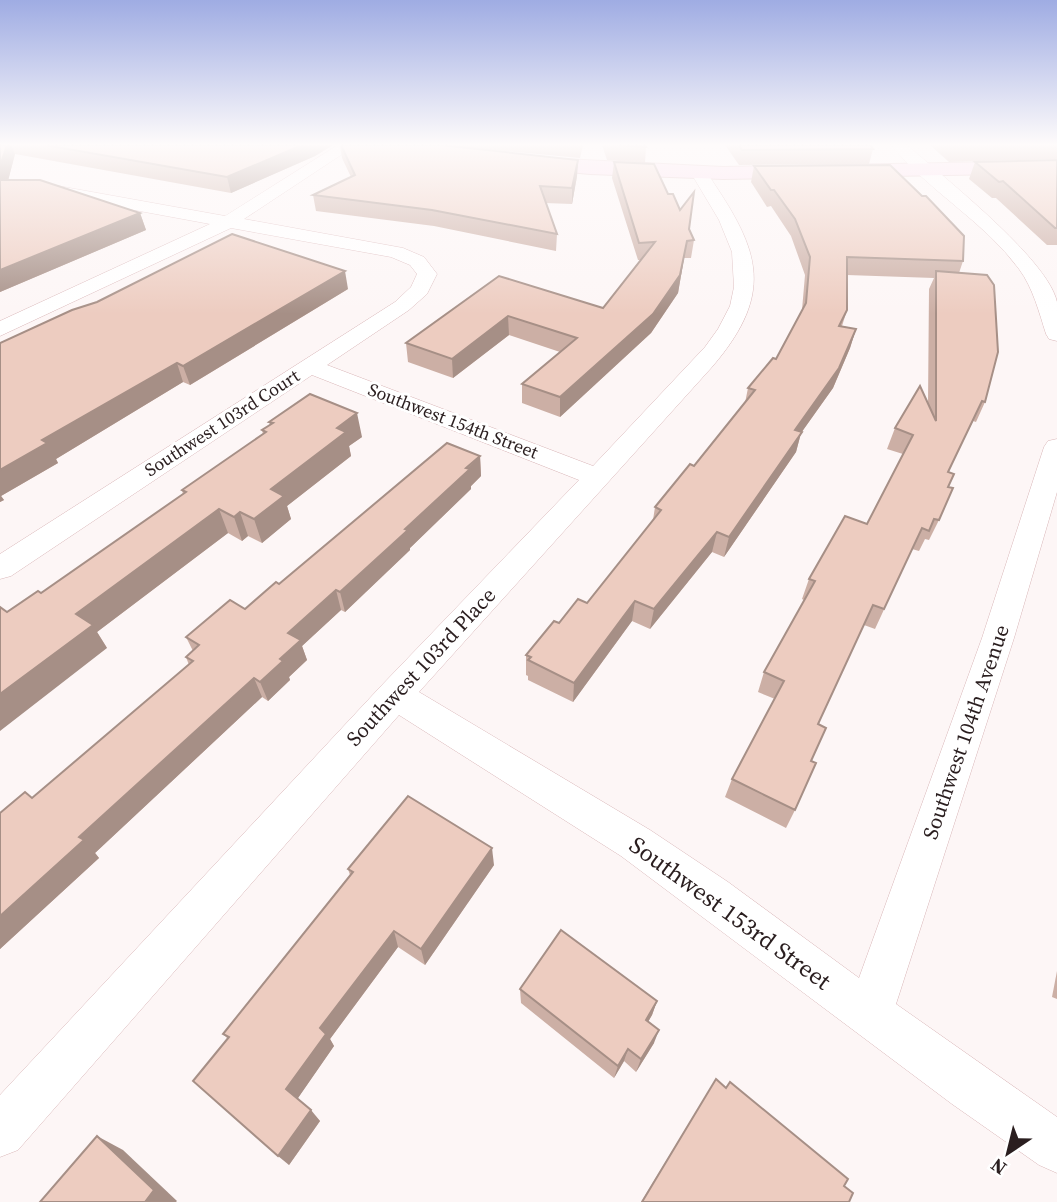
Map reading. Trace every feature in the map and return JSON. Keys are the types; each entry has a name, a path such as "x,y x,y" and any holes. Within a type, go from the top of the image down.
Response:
{"street":[{"path":"111,201 226,223"},
{"path":"0,329 226,223 261,201"},
{"name":"Southwest 103rd Place","path":"0,1132 394,695 708,356 730,327 740,306 745,272 740,242 716,201"},
{"path":"960,201 1038,267 1057,334"},
{"name":"Southwest 103rd Court","path":"0,568 413,297 426,282 424,266 396,252 226,223"},
{"name":"Southwest 154th Street","path":"309,366 597,477"},
{"name":"Southwest 104th Avenue","path":"869,1015 999,638 1057,447"},
{"name":"Southwest 153rd Street","path":"394,695 583,808 713,897 869,1015 1006,1114 1057,1147"}],"building":[{"path":"0,201 104,201 140,213 0,270"},
{"path":"361,201 545,201 557,234 432,210"},
{"path":"626,201 676,201 680,210 687,201 693,201 689,229 694,240 687,241 680,275 653,314 560,397 522,384 577,338 508,316 452,359 406,343 499,276 603,308 655,242 639,243"},
{"path":"782,201 931,201 964,236 963,261 847,257 847,310 839,326 856,329 839,368 795,430 802,432 729,537 717,532 654,609 635,601 574,683 528,660 531,657 526,655 554,621 559,623 578,599 587,603 661,510 655,507 690,464 694,466 755,390 748,388 773,358 776,359 806,303 810,257 795,219"},
{"path":"1025,201 1057,201 1055,228"},
{"path":"232,234 345,271 183,366 177,363 42,440 47,443 0,470 0,343 72,310 97,302"},
{"path":"936,271 987,275 994,285 998,352 985,402 982,401 948,472 954,474 948,487 953,488 939,520 934,519 929,531 922,528 884,609 873,605 818,724 826,728 811,761 816,763 795,810 732,779 784,681 764,672 815,581 809,579 845,516 867,524 913,435 895,428 920,386 936,421"},
{"path":"310,394 357,413 337,428 346,432 271,489 284,496 254,519 240,512 234,517 219,509 76,614 93,625 0,694 0,607 7,612 38,591 41,593 186,492 182,490 266,432 262,430 273,423 269,422"},
{"path":"447,443 480,456 466,468 470,469 405,529 408,530 340,592 336,590 288,633 301,640 280,659 283,661 260,682 254,678 79,837 84,840 0,916 0,813 25,792 32,798 193,661 186,657 199,645 186,637 230,600 245,609 276,582 279,584"},
{"path":"408,796 492,848 421,949 394,931 320,1028 326,1034 286,1089 311,1110 278,1156 193,1081 229,1037 223,1034 353,872 348,869"},
{"path":"561,930 657,1001 646,1020 659,1030 641,1059 628,1049 618,1066 520,989"},
{"path":"716,1079 726,1088 730,1082 848,1179 844,1186 853,1193 849,1202 642,1202"},
{"path":"97,1136 154,1190 145,1202 40,1202"}]}
